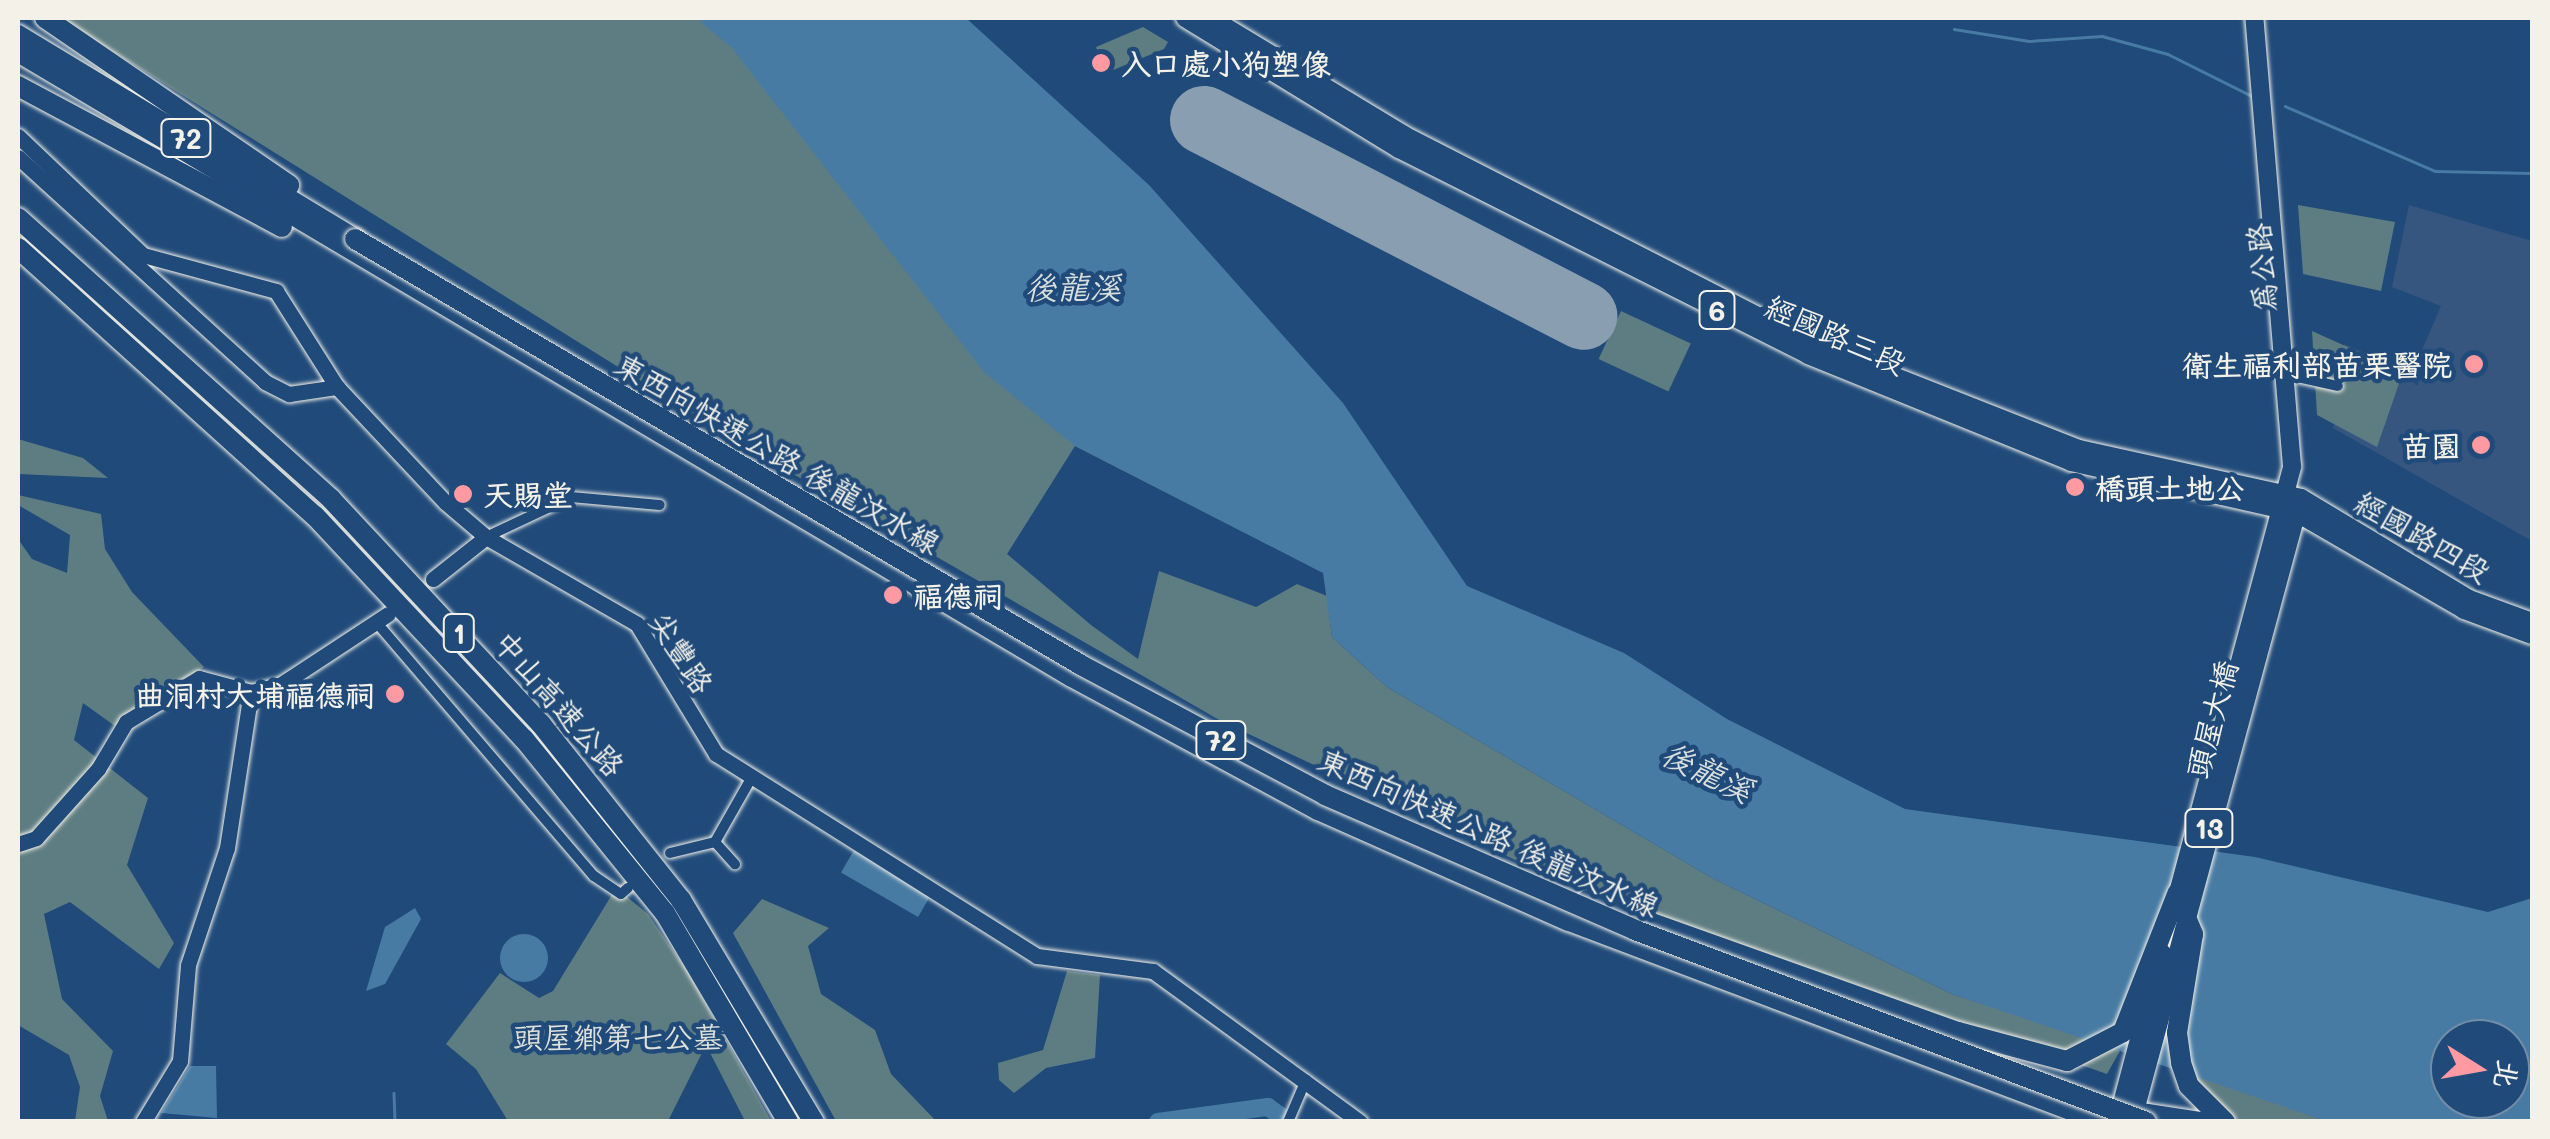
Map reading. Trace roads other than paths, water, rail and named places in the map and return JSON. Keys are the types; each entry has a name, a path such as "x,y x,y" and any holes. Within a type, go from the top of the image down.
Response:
{"highway":[{"path":"34,18 52,25 331,214 352,246"},
{"name":"東西向快速公路 後龍汶水線","path":"18,34 352,246 1159,726 1318,810 1568,920 2102,1122"},
{"name":"東西向快速公路 後龍汶水線","path":"18,52 1082,666 1486,868 2130,1112"},
{"path":"18,86 318,246 352,246"},
{"name":"中山高速公路","path":"18,218 332,499 542,724 681,900 814,1122"},
{"name":"中山高速公路","path":"18,248 302,503 524,738 665,913 788,1122"},
{"path":"1486,868 1958,1032 2050,1060 2106,1048 2134,1011 2178,892"},
{"path":"2186,914 2192,934 2181,1064 2189,1086 2225,1122"},
{"path":"1568,920 2059,1120"},
{"path":"1958,1032 2130,1112 2197,1120"}],"main road":[{"name":"經國路三段","path":"1184,18 1399,149 1808,355 2071,462 2292,504"},
{"name":"經國路三段","path":"1211,18 1404,135 1812,344 2079,449 2292,504"},
{"name":"為公路","path":"2254,18 2293,374"},
{"name":"為公路","path":"2265,18 2293,374 2292,504"},
{"name":"頭屋大橋","path":"2130,1112 2186,914 2292,504"},
{"name":"經國路四段","path":"2292,504 2469,598 2532,622"},
{"name":"經國路四段","path":"2292,504 2464,610 2532,635"},
{"name":"頭屋大橋","path":"2130,1112 2178,892 2278,555"}],"street":[{"name":"尖豐路","path":"18,136 143,255 276,292 337,386 486,538 636,624 700,734 752,777 1037,956 1153,971 1360,1122"},
{"path":"18,157 265,382 289,394 337,386"},
{"path":"2293,374 2338,386"},
{"path":"432,579 486,538 571,497 660,505"},
{"path":"18,844 36,838 98,769 126,722 199,678 251,692 280,685 383,618 594,876 621,894 628,888"},
{"path":"143,1122 180,1060 188,966 227,848 251,692"},
{"path":"670,853 715,842 752,777"},
{"path":"715,842 736,864"},
{"path":"1288,1122 1306,1080"}],"water":[{"name":"後龍溪","path":"696,18 966,18 1149,185 1343,403 1467,586 1624,653 1727,719 1905,809 2255,857 2488,912 2532,898 2532,1121 2326,1121 1952,994 1714,879 1387,687 1332,637 1323,573 1075,446 984,372 732,48"},
{"path":"854,850 931,894 918,917 841,873"},
{"path":"415,908 421,919 385,984 366,991 385,927"},
{"path":"524,934 541,941 548,958 541,975 524,982 507,975 500,958 507,941"},
{"path":"190,1066 216,1066 217,1118 161,1113"}],"waterway":[{"path":"1954,29 2029,41 2102,36 2168,54 2254,97"},
{"path":"2285,106 2435,171 2532,173"},
{"path":"394,1093 395,1122"},
{"path":"1158,1122 1268,1107 1289,1122"}],"place":[{"name":"入口處小狗塑像","path":"1101,63"},
{"name":"衛生福利部苗栗醫院","path":"2474,364"},
{"name":"苗園","path":"2481,445"},
{"name":"橋頭土地公","path":"2075,487"},
{"name":"天賜堂","path":"463,494"},
{"name":"福德祠","path":"893,595"},
{"name":"曲洞村大埔福德祠","path":"395,694"}],"park label":[{"name":"頭屋鄉第七公墓","path":"618,1036"}]}
